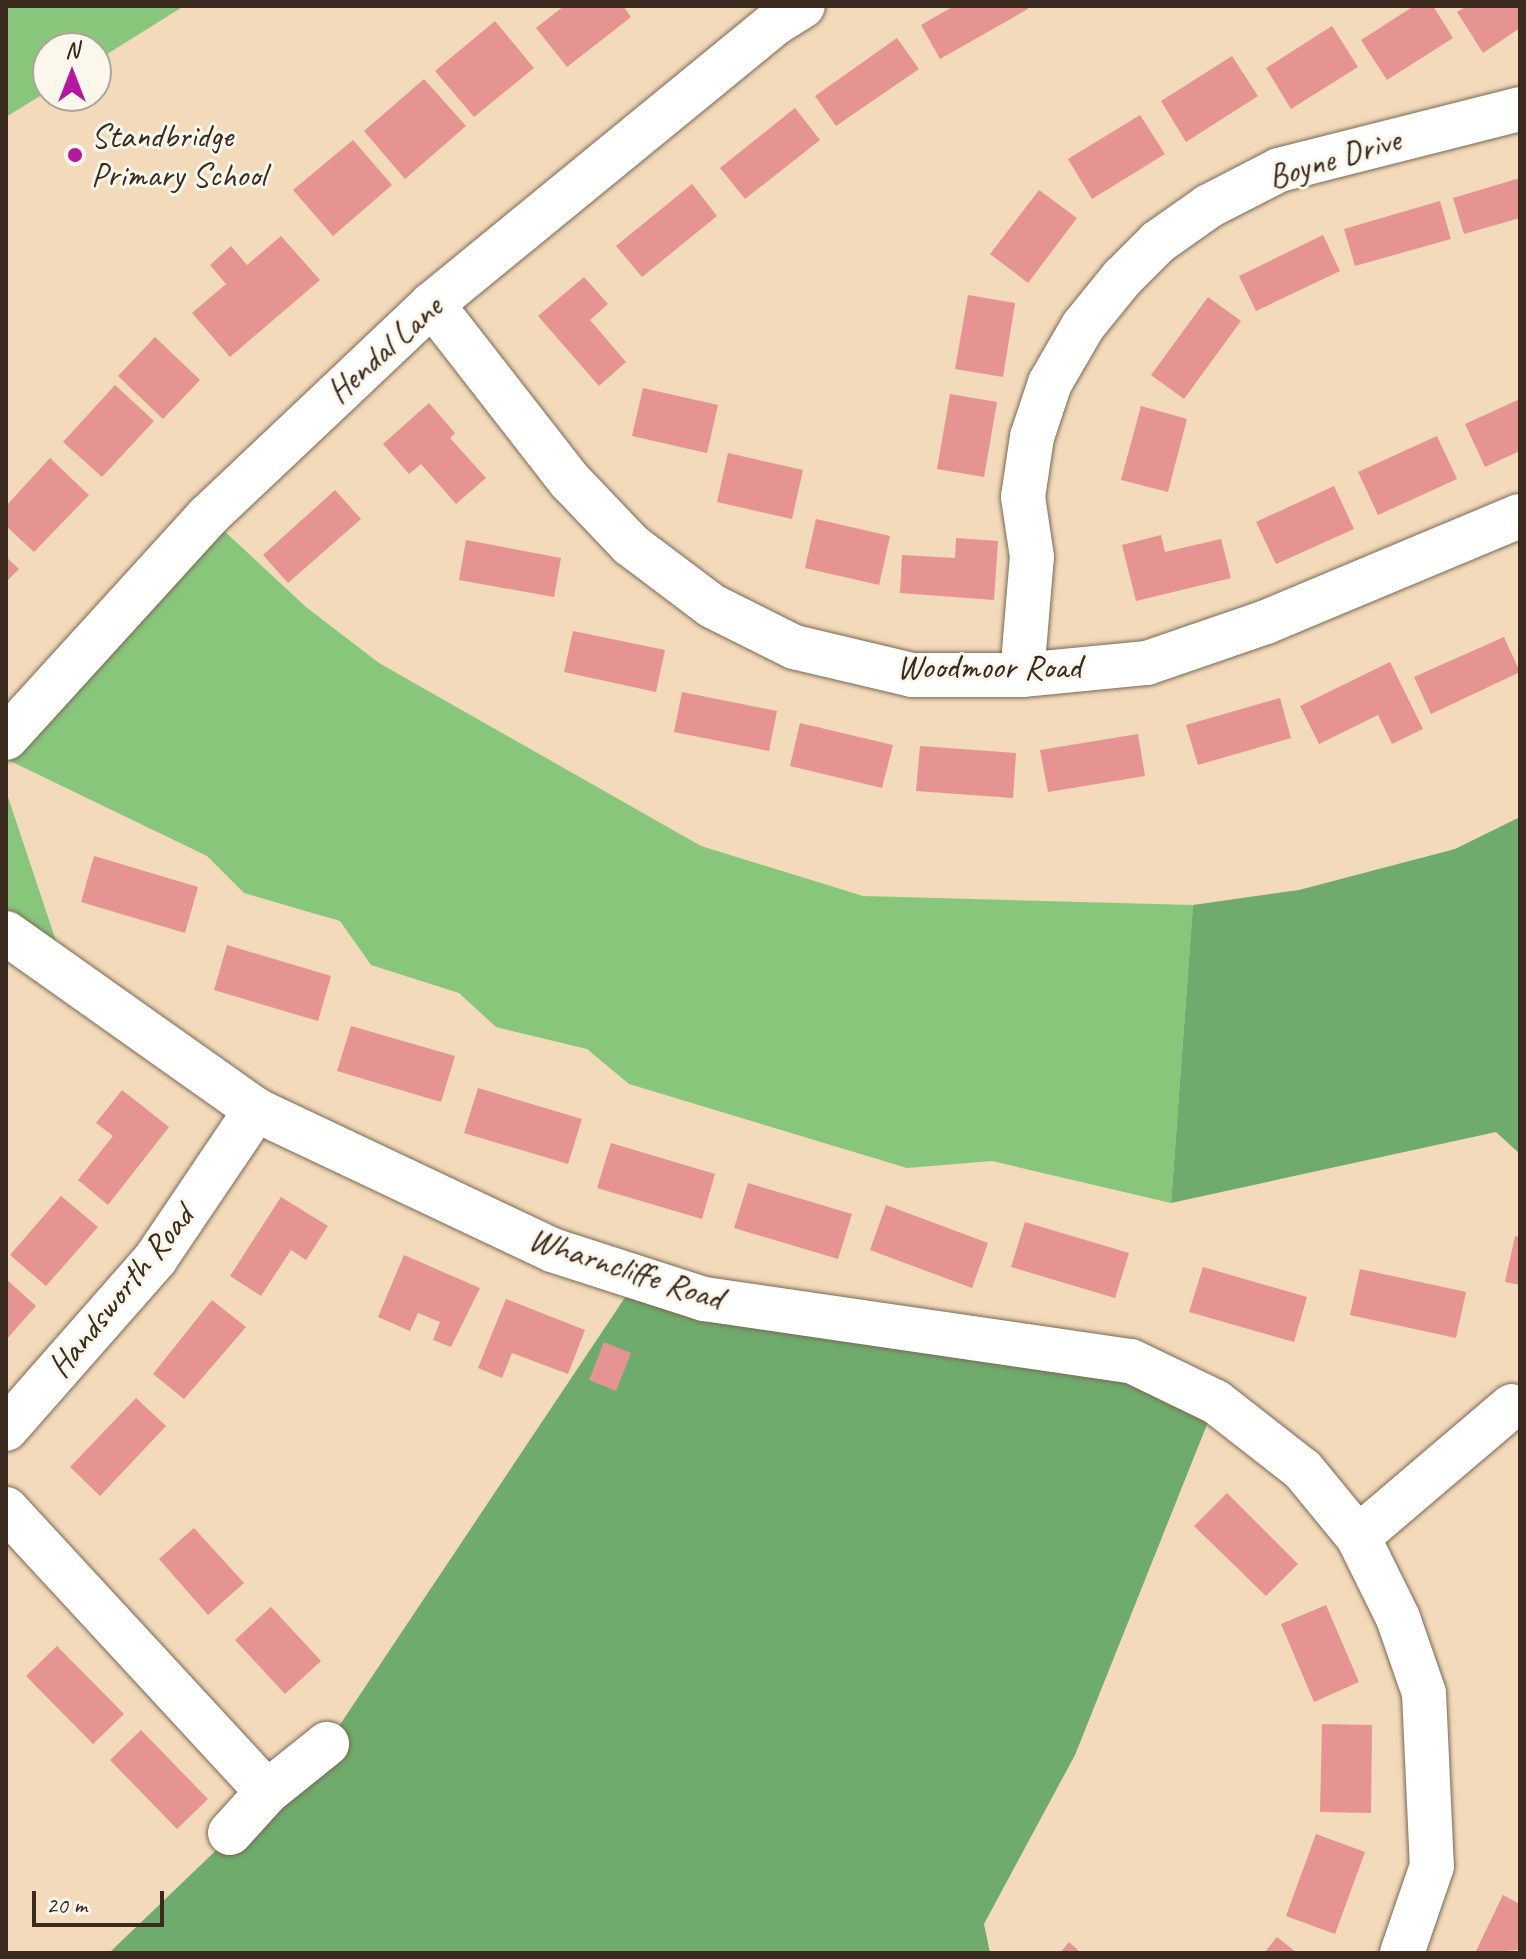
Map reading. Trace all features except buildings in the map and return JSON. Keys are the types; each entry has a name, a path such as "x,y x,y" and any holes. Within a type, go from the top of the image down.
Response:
{"street":[{"name":"Hendal Lane","path":"6,738 208,516 432,304 774,24 803,6"},
{"name":"Boyne Drive","path":"1022,675 1032,557 1023,497 1032,437 1050,383 1083,326 1122,278 1158,242 1209,206 1279,170 1520,109"},
{"name":"Woodmoor Road","path":"432,304 570,481 631,545 712,606 794,647 912,675 1022,675 1147,663 1266,622 1520,516"},
{"name":"Wharncliffe Road","path":"6,933 256,1110 552,1250 704,1299 1141,1365 1216,1402 1303,1470 1358,1537 1398,1618 1424,1693 1432,1866 1402,1953"},
{"name":"Handsworth Road","path":"6,1429 156,1258 256,1110"},
{"path":"1358,1537 1506,1400"},
{"path":"6,1509 267,1792"},
{"path":"230,1833 267,1792 327,1744"}],"green space":[{"path":"6,6 184,6 112,51 112,32 32,32 32,101 6,117"},
{"path":"208,516 306,607 379,663 701,846 863,896 1193,905 1171,1203 992,1161 907,1168 629,1084 587,1049 496,1027 459,993 371,965 340,921 244,893 207,856 6,759"},
{"path":"6,791 66,971 6,933"},
{"path":"1520,817 1520,1154 1496,1132 1171,1203 1193,905 1299,890 1455,849"},
{"path":"638,1278 877,1323 1216,1402 1075,1755 984,1924 990,1953 109,1953 327,1744"}],"place":[{"name":"Standbridge Primary School","path":"75,155"}]}
